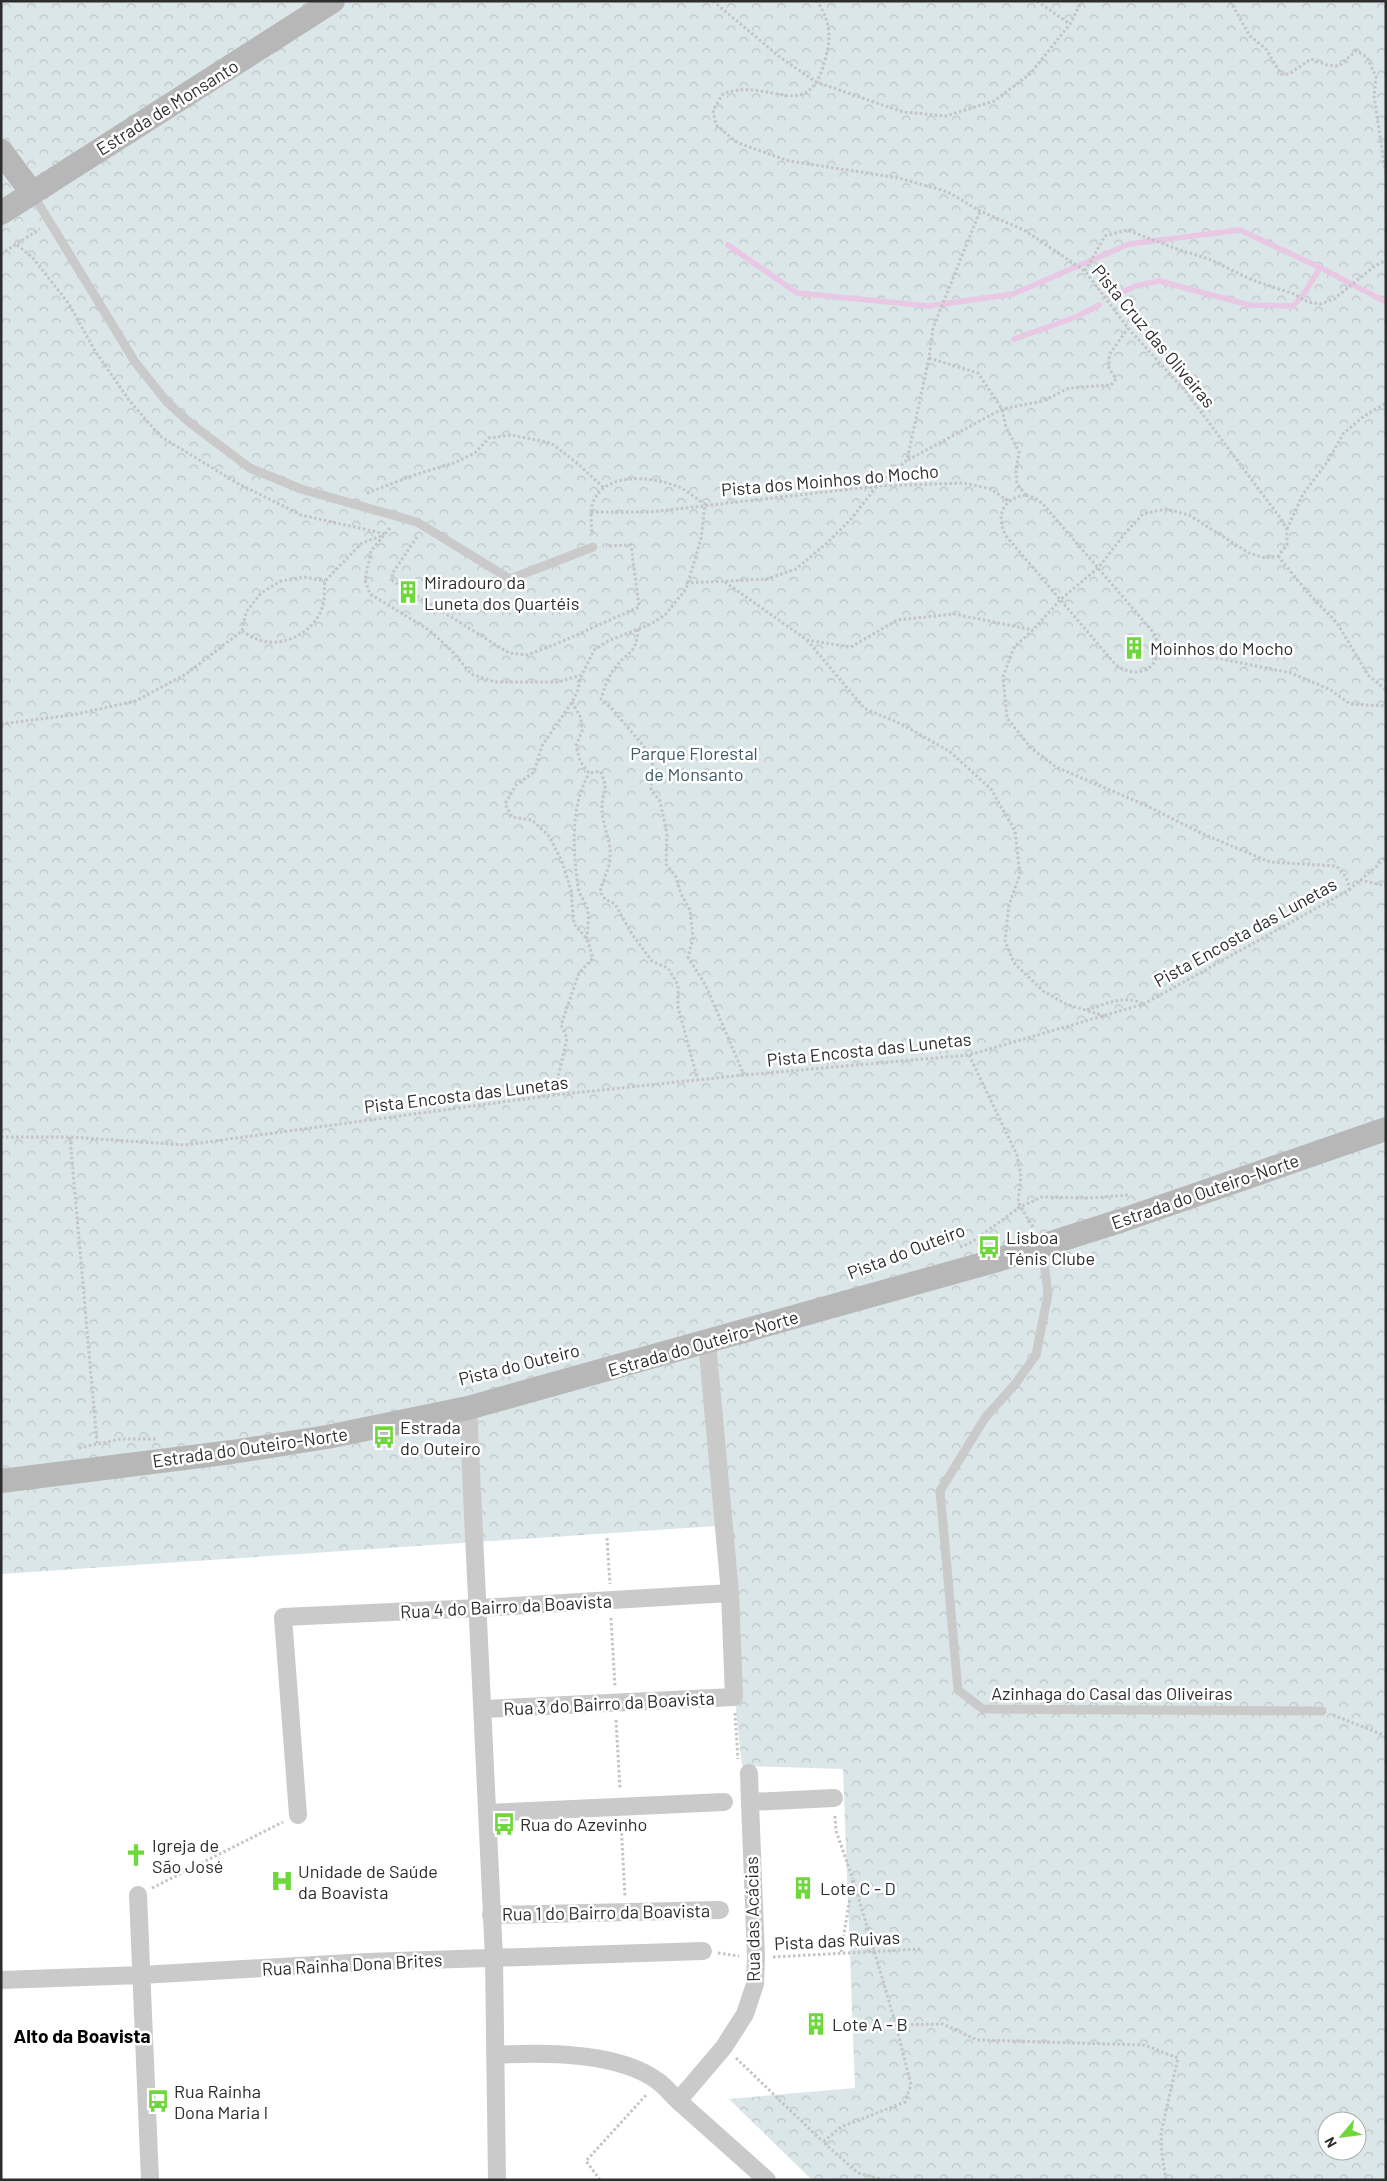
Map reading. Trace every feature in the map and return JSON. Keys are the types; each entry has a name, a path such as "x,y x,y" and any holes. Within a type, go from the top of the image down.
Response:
{"street":[{"name":"Estrada de Monsanto","path":"1,213 333,1"},
{"path":"1,151 32,193"},
{"name":"Estrada do Outeiro-Norte","path":"1,1481 232,1452 327,1437 468,1408 994,1261 1386,1129"},
{"path":"707,1342 730,1593 734,1697"},
{"path":"468,1408 484,1709 494,1958 497,2180"},
{"name":"Rua 4 do Bairro da Boavista","path":"298,1815 283,1617 479,1608 730,1593"},
{"name":"Rua 3 do Bairro da Boavista","path":"484,1709 734,1697"},
{"name":"Rua das Acácias","path":"678,2101 724,2047 745,2014 756,1984 749,1773"},
{"path":"750,1802 834,1798"},
{"path":"488,1813 724,1802"},
{"path":"138,1895 150,2180"},
{"name":"Rua 1 do Bairro da Boavista","path":"491,1915 720,1910"},
{"name":"Rua Rainha Dona Brites","path":"1,1980 141,1975 367,1962 702,1951"},
{"path":"496,2055 564,2056 603,2059 630,2067 659,2082 767,2180"}],"lane":[{"path":"32,193 106,317 135,362 166,402 190,423 250,468 301,489 400,516 425,526 510,580 593,547"},
{"name":"Azinhaga do Casal das Oliveiras","path":"1042,1245 1048,1294 1036,1355 1016,1383 985,1418 940,1491 958,1690 983,1709 1322,1711"}],"path":[{"path":"713,1 781,58 816,82 903,112 946,116 994,101 1030,74 1070,24 1082,1"},
{"path":"816,1 822,10 831,34 824,67 816,82"},
{"path":"1037,1 1070,24"},
{"path":"1230,1 1250,36 1266,49 1281,74 1289,74 1311,59 1327,65 1339,66 1356,51 1367,57 1376,77 1374,96 1386,176"},
{"name":"Pista Cruz das Oliveiras","path":"816,82 811,90 805,95 800,96 738,90 723,94 713,110 716,125 738,143 789,161 899,178 948,192 980,211 1024,230 1085,271 1128,328 1186,392 1281,519 1287,530"},
{"path":"908,460 929,358 933,328 980,211"},
{"path":"1,254 51,222"},
{"path":"1085,271 1104,236 1127,230 1209,259 1252,280 1294,294 1308,302 1320,304 1334,299 1375,266 1386,260"},
{"path":"686,583 767,579 796,569 851,520 877,486 908,460 1002,409 1043,401 1069,388 1111,385 1116,379 1109,368 1109,355 1128,328"},
{"path":"929,358 978,373 1002,409 1006,427 1019,452 1016,471 1017,484 1026,495"},
{"path":"1098,568 1126,532 1143,514 1166,509 1189,515 1249,552 1265,558 1278,556 1288,545 1287,530 1303,494 1328,461 1343,434 1364,416 1386,404"},
{"path":"356,505 366,494 417,474 454,463 475,453 489,438 510,435 551,443 577,463 604,488"},
{"path":"425,526 392,574 393,581 509,654 527,655 639,607 631,545 593,547 591,512 594,499 604,488 618,480 655,480 680,488 705,504 701,539 686,583 686,590 665,615 651,624 608,641 594,650 572,702 542,746 534,772 516,785 505,804 512,817 532,820 548,835 561,859 571,890 574,924 587,940"},
{"name":"Pista dos Moinhos do Mocho","path":"591,512 650,512 705,504 877,486 964,483 991,489 1008,501"},
{"path":"1026,495 1035,498 1043,504 1153,632 1158,640 1159,650 1156,659 1150,667 1142,672 1132,673 1123,670 1116,664 1006,536 1001,528 1000,518 1002,509 1008,501 1016,496 1026,495"},
{"path":"242,631 260,640 281,642 300,635 316,621 324,602 324,581 362,543 386,534 371,551 365,580 370,594 429,630 452,651 472,674 495,682 558,682 582,675"},
{"path":"1278,556 1309,594 1338,623 1368,675 1386,690"},
{"name":"Pista Encosta das Lunetas","path":"1,1137 70,1137 185,1145 554,1095 744,1075 969,1055 1144,1004 1349,890 1349,883 1346,877 1336,866 1270,862 1203,834 1145,805 1056,767 1031,748 1007,718 1003,676 1014,647 1034,630 1060,600 1098,568"},
{"path":"1,724 72,715 136,701 186,674 242,631 246,612 261,593 281,581 304,577 324,581"},
{"path":"726,582 807,640 864,708 902,725 949,750 992,789 1015,831 1020,874 1009,905 1005,941 1014,963 1043,991 1066,1004 1104,1016"},
{"path":"807,640 851,647 897,620 954,614 1034,630"},
{"path":"638,629 637,644 615,668 605,685 601,699 612,709 653,757 651,790 660,801 667,834 666,864 676,877 681,894 690,910 693,938 688,957 706,986 744,1075"},
{"path":"1158,640 1206,656 1291,673 1331,690 1350,704 1386,706"},
{"path":"572,702 581,718 582,731 576,746 580,762 589,773"},
{"path":"589,773 600,771 607,784 602,807 603,822 610,843 610,861 600,892 604,899 615,904 632,934 652,961 668,968 678,986 678,1007 698,1081"},
{"path":"554,1095 566,1038 561,1025 579,973 593,958 587,940 588,910 578,889 574,846 575,818 581,788 589,773"},
{"path":"1349,890 1386,855"},
{"path":"1360,880 1386,886"},
{"path":"1086,1010 1112,1002 1135,999 1144,1004"},
{"name":"Pista do Outeiro","path":"954,1249 972,1242 1020,1207 1018,1202 1021,1176 1017,1155 969,1055"},
{"path":"70,1137 96,1444"},
{"path":"70,1451 120,1439 160,1439"},
{"path":"607,1538 626,1912"},
{"path":"734,1697 739,1773 749,1773"},
{"path":"1322,1711 1386,1736"},
{"path":"823,2142 842,2127 904,2102 911,2085 854,1879 836,1831 834,1798"},
{"path":"138,1895 298,1815"},
{"path":"841,1952 854,1879"},
{"name":"Pista das Ruivas","path":"702,1951 756,1958 920,1949"},
{"path":"896,2026 943,2024 977,2040 1144,2045 1178,2058 1161,2133 1166,2180"},
{"path":"724,2047 823,2142 858,2172 885,2180"},
{"path":"600,2180 586,2161 659,2082"}],"green space":[{"name":"Parque Florestal de Monsanto","path":"1,1 1386,1 1386,2180 812,2180 729,2099 855,2088 843,1769 742,1766 716,1526 1,1574"}],"waterway":[{"path":"728,245 797,293 929,306 1013,294 1129,244 1240,230 1325,270 1386,302"},
{"path":"1117,295 1135,286 1159,281 1249,305 1293,306 1303,295 1320,268"},
{"path":"1014,339 1076,317 1099,305"}],"place":[{"name":"Miradouro da Luneta dos Quartéis","path":"408,592"},
{"name":"Moinhos do Mocho","path":"1134,648"},
{"name":"Lisboa Ténis Clube","path":"989,1247"},
{"name":"Estrada do Outeiro","path":"384,1437"},
{"name":"Rua do Azevinho","path":"504,1824"},
{"name":"Igreja de São José","path":"136,1855"},
{"name":"Unidade de Saúde da Boavista","path":"282,1881"},
{"name":"Lote C - D","path":"803,1888"},
{"name":"Lote A - B","path":"816,2024"},
{"name":"Rua Rainha Dona Maria I","path":"158,2101"}],"district":[{"name":"Alto da Boavista","path":"82,2035"}]}
